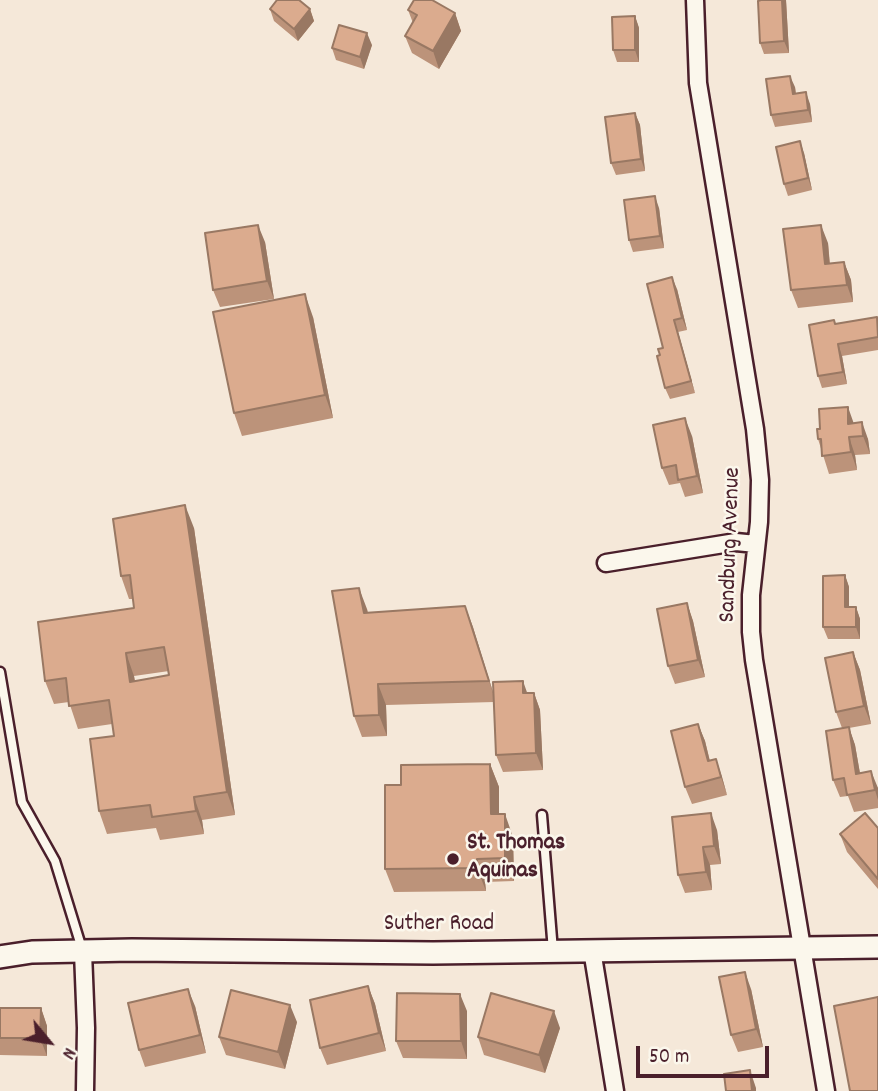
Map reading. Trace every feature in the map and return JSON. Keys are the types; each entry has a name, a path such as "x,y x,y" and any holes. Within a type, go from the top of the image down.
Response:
{"street":[{"name":"Sandburg Avenue","path":"695,0 698,83 755,429 760,480 751,595 754,660 826,1091"},
{"path":"606,563 736,542 756,544"},
{"name":"Suther Road","path":"0,957 32,952 351,946 553,951 878,947"},
{"path":"592,950 615,1091"},
{"path":"83,952 85,1091"}],"lane":[{"path":"0,672 22,802 55,861 83,952"},
{"path":"542,815 553,951"}],"building":[{"path":"277,0 299,0 310,9 294,29 270,9"},
{"path":"414,0 432,0 455,13 433,51 405,36 417,15 408,10"},
{"path":"782,0 784,41 760,43 758,1"},
{"path":"635,16 635,50 613,50 612,17"},
{"path":"339,25 367,33 360,57 332,48"},
{"path":"790,76 793,94 806,92 808,110 771,115 766,79"},
{"path":"635,113 641,159 611,163 605,117"},
{"path":"800,141 808,178 784,184 776,147"},
{"path":"655,196 660,236 629,240 624,200"},
{"path":"258,225 267,281 213,290 205,233"},
{"path":"821,225 825,264 844,262 847,285 791,290 783,229"},
{"path":"672,277 682,318 674,320 691,381 665,388 657,356 660,355 658,349 663,348 647,284"},
{"path":"305,294 325,395 234,413 213,312"},
{"path":"877,317 878,337 838,344 843,372 818,376 809,325"},
{"path":"848,407 848,424 862,422 863,436 849,437 851,452 822,456 821,439 818,439 817,429 820,429 819,409"},
{"path":"685,418 697,476 678,480 676,465 662,468 653,425"},
{"path":"185,505 227,792 194,797 196,811 152,817 150,805 99,811 90,739 114,736 109,700 69,706 66,678 45,681 38,622 134,608 130,575 121,576 113,519","holes":["164,647 169,675 130,682 126,653"]},
{"path":"845,575 845,607 856,607 856,627 823,627 823,576"},
{"path":"359,588 364,613 465,606 489,681 378,684 379,715 354,716 332,591"},
{"path":"687,603 698,660 668,666 657,609"},
{"path":"853,652 864,706 836,712 825,658"},
{"path":"523,681 523,693 534,693 536,753 496,755 493,682"},
{"path":"698,724 708,761 716,759 721,777 685,787 671,731"},
{"path":"849,727 856,774 871,771 875,790 847,795 844,778 833,780 826,731"},
{"name":"St. Thomas Aquinas","path":"490,764 491,814 505,814 505,858 477,859 477,868 385,869 385,785 401,785 401,765"},
{"path":"711,813 714,846 703,847 706,872 678,875 672,817"},
{"path":"865,813 878,828 878,879 840,834"},
{"path":"745,972 756,1029 731,1035 719,977"},
{"path":"368,986 379,1033 320,1048 310,1000"},
{"path":"188,989 200,1035 139,1050 128,1003"},
{"path":"231,990 290,1005 278,1052 219,1037"},
{"path":"397,993 460,994 461,1041 396,1041"},
{"path":"491,993 554,1011 539,1055 478,1037"},
{"path":"878,997 878,1091 850,1091 834,1006"},
{"path":"0,1008 41,1008 40,1038 0,1038"},
{"path":"750,1070 752,1091 726,1091 724,1074"}],"place":[{"name":"St. Thomas Aquinas","path":"453,859"}]}
